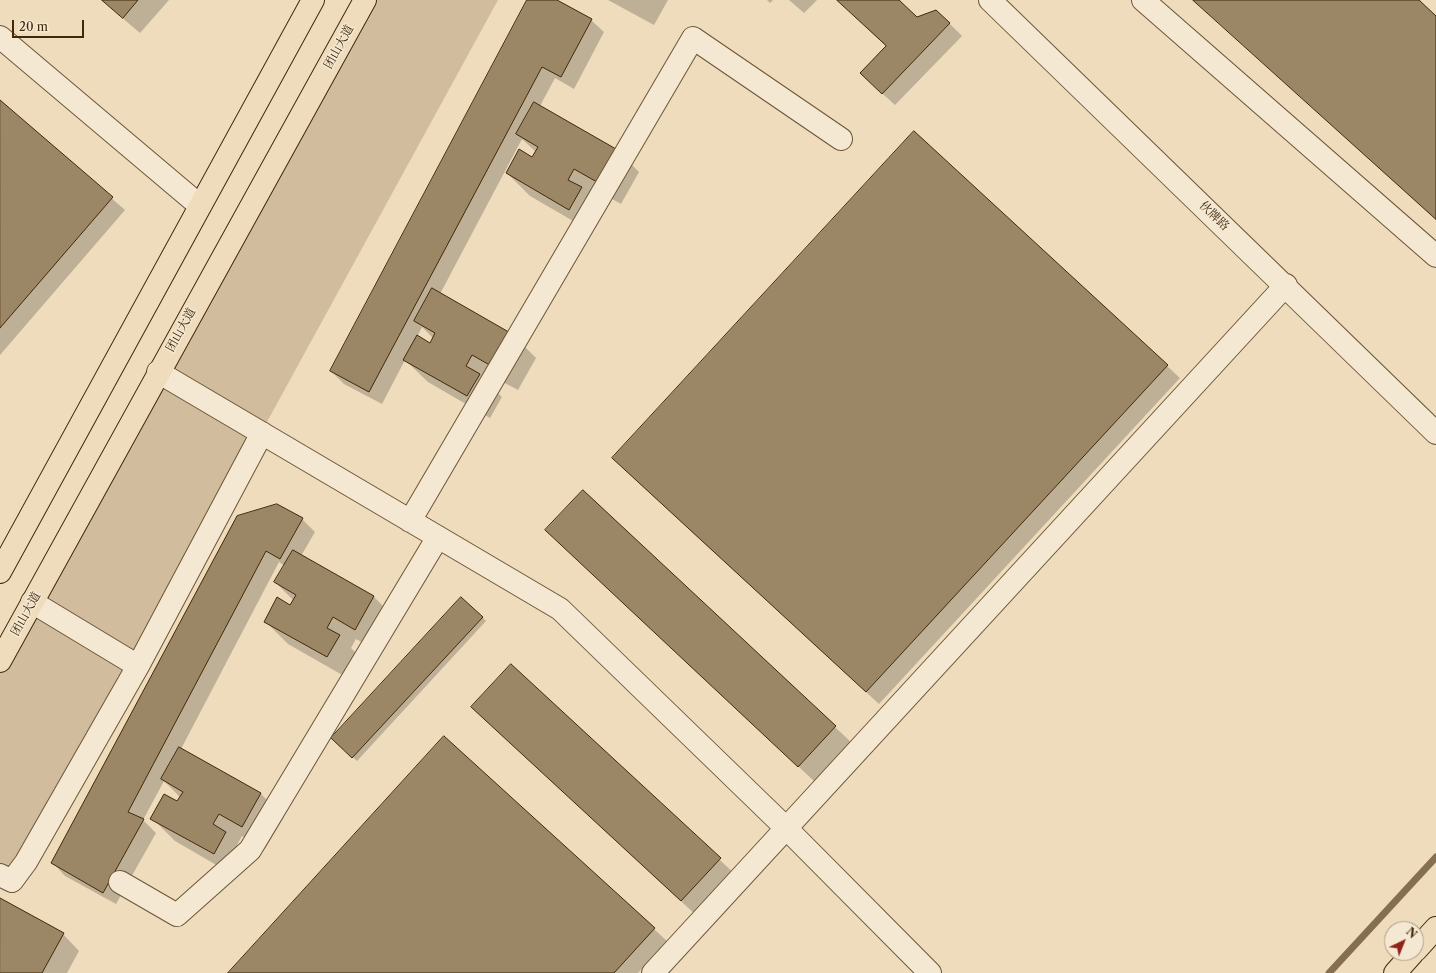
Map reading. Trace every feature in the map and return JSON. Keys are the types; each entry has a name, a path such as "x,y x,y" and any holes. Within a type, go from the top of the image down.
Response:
{"main road":[{"path":"0,572 313,0"},
{"name":"团山大道","path":"0,661 158,372 365,0"},
{"path":"1424,941 1436,928"},
{"path":"1395,973 1406,961"}],"street":[{"name":"伙牌路","path":"990,0 1286,285 1436,433"},
{"path":"1143,0 1436,256"},
{"path":"0,37 200,205"},
{"path":"410,520 693,38 840,139"},
{"path":"653,973 1286,285"},
{"path":"158,372 560,610 786,828 930,973"},
{"path":"0,875 12,881 26,862 138,666 262,433"},
{"path":"120,882 177,915 250,850 438,538"},
{"path":"32,602 138,666"}],"shaded area":[{"path":"365,0 498,0 26,862 0,875 0,661"}],"building":[{"path":"102,0 138,0 123,18"},
{"path":"527,0 557,0 592,19 561,77 542,67 369,392 330,371"},
{"path":"837,0 899,0 917,17 936,10 950,23 882,94 860,73 886,46"},
{"path":"1193,0 1419,0 1436,16 1436,219"},
{"path":"0,100 113,197 0,328"},
{"path":"534,102 616,149 597,182 574,169 568,180 582,187 569,210 506,173 519,149 532,157 538,147 516,134"},
{"path":"914,131 1168,365 866,692 612,458"},
{"path":"432,288 514,335 495,368 472,355 466,366 480,374 467,396 403,360 417,335 430,343 435,333 414,321"},
{"path":"583,490 836,726 798,767 545,530"},
{"path":"277,504 303,518 280,559 266,551 128,812 144,819 103,893 51,863 237,516"},
{"path":"293,550 374,596 355,630 333,617 327,628 340,635 327,657 264,622 277,597 290,605 296,595 274,582"},
{"path":"461,597 483,617 352,758 331,738"},
{"path":"511,664 721,858 681,901 471,707"},
{"path":"444,736 655,928 614,973 228,973"},
{"path":"179,747 261,793 242,827 219,814 213,824 226,832 214,854 150,819 164,794 177,801 183,792 161,779"},
{"path":"0,898 64,933 42,973 0,973"}],"waterway":[{"path":"1329,973 1436,857"}]}
